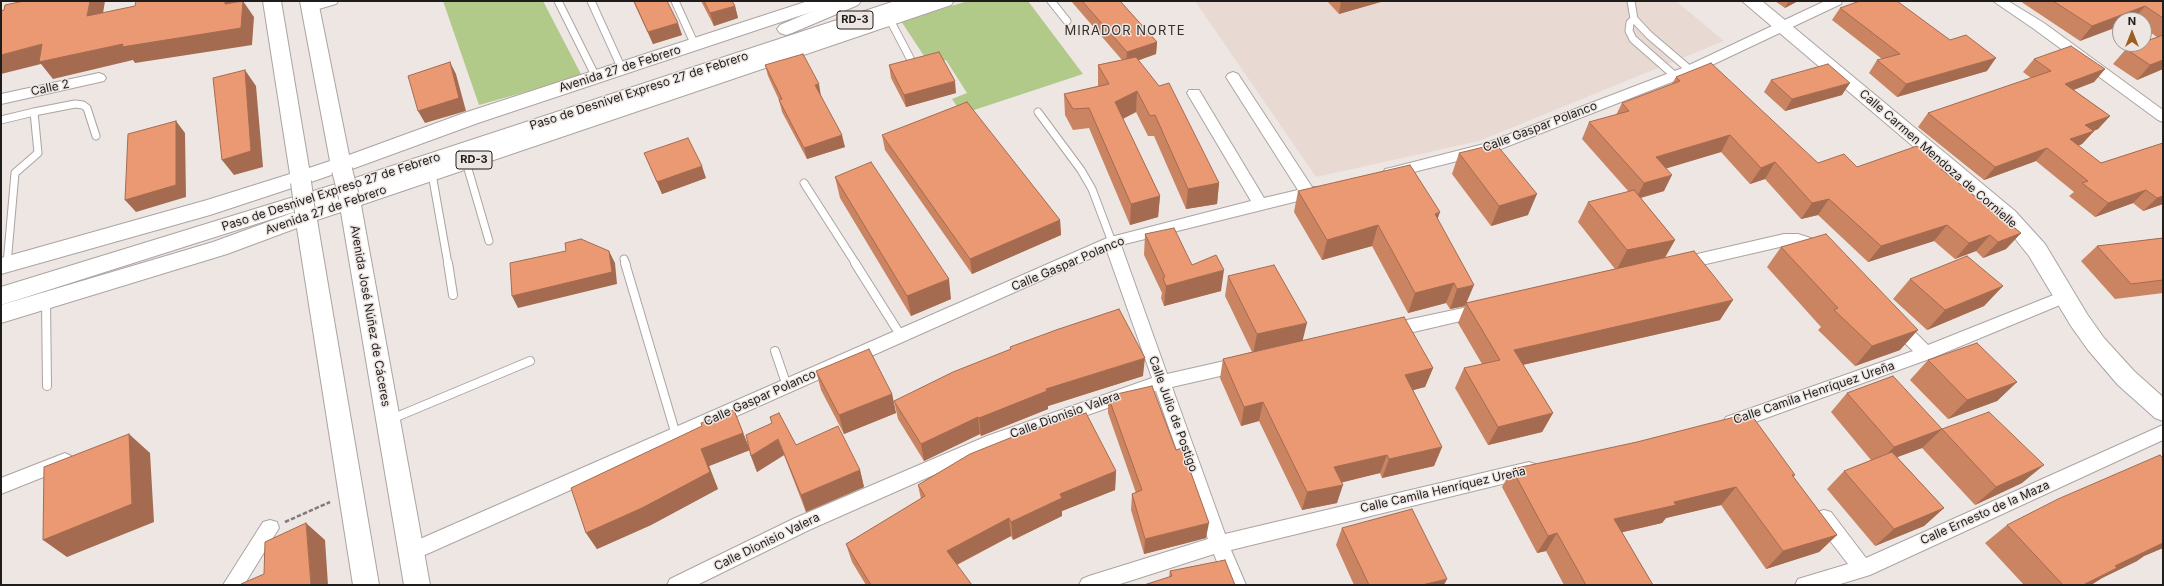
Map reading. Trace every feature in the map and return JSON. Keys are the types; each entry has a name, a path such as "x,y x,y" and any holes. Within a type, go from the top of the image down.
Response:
{"main road":[{"path":"272,1 366,585"},
{"name":"Avenida 27 de Febrero","path":"3,270 341,168 471,118 826,1"},
{"path":"792,34 852,1"},
{"name":"RD-3","path":"792,34 872,1"},
{"name":"RD-3","path":"792,34 913,1"},
{"path":"792,34 935,1"},
{"name":"Avenida 27 de Febrero","path":"1,314 219,248 306,214 350,199 432,174 945,1"},
{"name":"Calle Carmen Mendoza de Cornielle","path":"1751,1 2008,216 2037,250 2066,296 2079,320 2096,344 2126,378 2163,411"},
{"name":"Avenida José Núñez de Cáceres","path":"310,4 341,168 350,199 417,585"},
{"name":"Paso de Desnivel Expreso 27 de Febrero","path":"3,270 314,186 792,34"},
{"name":"Paso de Desnivel Expreso 27 de Febrero","path":"1,296 356,185 792,34"}],"street":[{"name":"Calle Gaspar Polanco","path":"1376,176 1488,148 1682,73 1734,47 1783,27 1836,1"},
{"path":"1999,1 2039,26 2163,117"},
{"path":"1233,77 1308,193"},
{"name":"Calle 2","path":"1,99 99,78"},
{"path":"1194,93 1260,204"},
{"name":"Calle Gaspar Polanco","path":"411,552 1112,242 1182,222 1331,187"},
{"path":"1661,269 1784,240 1798,240 1815,245 1833,260"},
{"name":"Calle Julio de Postigo","path":"1112,242 1219,544 1236,585"},
{"name":"Calle Camila Henríquez Ureña","path":"1716,426 1752,424 2066,296"},
{"path":"1375,334 1498,306"},
{"path":"1883,311 1926,353"},
{"name":"Calle Dionisio Valera","path":"677,585 802,524 993,441 1068,412 1161,382 1260,360"},
{"name":"Calle Ernesto de la Maza","path":"1805,585 1863,569 2163,432"},
{"path":"1,486 78,456"},
{"name":"Calle Camila Henríquez Ureña","path":"1090,585 1219,544 1545,466"},
{"path":"1815,506 1863,569"},
{"path":"233,585 270,528"}],"lane":[{"path":"310,4 334,1"},
{"path":"558,1 596,77"},
{"path":"591,1 622,69"},
{"path":"675,1 695,44"},
{"path":"1051,1 1067,22"},
{"path":"1631,1 1634,19 1682,73"},
{"path":"1634,19 1630,23 1629,31 1633,39 1682,73"},
{"path":"890,20 911,60"},
{"path":"1,120 75,104 83,105 87,108 96,136"},
{"path":"3,270 15,173 19,167 38,153 34,112"},
{"path":"1038,112 1081,170 1092,189 1112,242"},
{"path":"466,162 489,241"},
{"path":"432,174 453,296"},
{"path":"804,183 901,336"},
{"path":"624,259 676,435"},
{"path":"46,301 47,386"},
{"path":"774,351 787,386"},
{"path":"388,420 530,361"}],"path":[{"path":"270,528 351,493"}],"shaded area":[{"path":"1195,1 1676,1 1724,41 1479,141 1316,177"}],"green space":[{"path":"443,1 543,1 582,76 479,105"},
{"path":"968,1 1028,1 1083,74 962,114 952,99 967,93 946,60 930,65 901,21"}],"building":[{"path":"24,1 90,1 87,16 135,6 136,1 225,1 225,4 243,1 241,28 122,47 123,44 39,62 42,44 1,55 1,11 4,10 5,5"},
{"path":"634,1 667,1 678,23 648,32"},
{"path":"704,1 732,1 735,6 710,13"},
{"path":"1082,1 1120,1 1157,42 1127,52"},
{"path":"1860,1 1897,1 1950,40 1966,35 1996,58 1906,84 1877,60 1900,54 1840,8"},
{"path":"2053,1 2163,1 2163,18 2145,6 2129,12 2112,12 2112,18 2092,26"},
{"path":"2163,35 2163,60 2150,65 2130,52 2152,52 2152,39"},
{"path":"2071,46 2105,69 2065,84 2110,116 2085,125 2094,131 2070,139 2101,163 2163,143 2163,196 2157,198 2146,190 2108,203 2082,183 2088,181 2047,148 1995,167 1928,113 2051,71 2034,59"},
{"path":"939,52 955,81 904,95 889,65"},
{"path":"803,54 819,84 815,85 842,135 804,148 779,100 782,99 765,65"},
{"path":"1136,57 1159,86 1169,83 1219,183 1188,189 1155,115 1150,116 1137,91 1115,102 1160,196 1131,204 1089,108 1073,109 1064,94 1109,84 1098,65"},
{"path":"450,62 459,98 418,111 408,76"},
{"path":"1711,63 1818,163 1844,154 1857,167 1917,146 1944,168 1941,169 2021,233 1998,242 1990,235 1969,243 1947,225 1881,246 1829,199 1812,203 1775,162 1761,168 1730,135 1656,157 1672,175 1644,183 1589,122 1629,111 1622,103 1680,81 1676,77"},
{"path":"1828,64 1850,83 1792,99 1771,80"},
{"path":"245,70 251,151 222,160 213,78"},
{"path":"967,102 1060,220 970,259 882,135"},
{"path":"176,121 176,185 125,200 128,134"},
{"path":"688,138 702,166 657,182 644,153"},
{"path":"1496,144 1537,194 1499,206 1459,153"},
{"path":"871,162 949,279 907,296 835,177"},
{"path":"1410,165 1440,212 1435,214 1474,285 1457,289 1454,283 1415,293 1378,225 1327,240 1298,191"},
{"path":"1634,190 1675,240 1627,250 1588,202"},
{"path":"1174,228 1192,265 1216,255 1224,270 1166,286 1163,278 1165,277 1145,234"},
{"path":"1826,234 1918,330 1872,346 1834,310 1838,308 1781,247"},
{"path":"2163,238 2163,280 2131,284 2097,246"},
{"path":"581,239 609,251 612,272 512,296 510,263 566,251 565,243"},
{"path":"1694,251 1733,300 1514,350 1553,413 1498,427 1464,368 1500,360 1466,303"},
{"path":"1967,256 2003,286 1945,310 1910,279"},
{"path":"1274,265 1307,323 1257,334 1228,276"},
{"path":"1119,309 1145,358 1046,389 1047,391 979,418 978,417 921,444 894,401 953,372 1011,349 1010,347"},
{"path":"1404,317 1433,368 1405,375 1442,447 1389,459 1387,455 1334,467 1343,485 1307,492 1263,402 1244,407 1223,359"},
{"path":"1977,343 2017,382 1967,400 1928,360"},
{"path":"869,349 892,394 839,415 816,371"},
{"path":"1893,376 1942,429 1894,447 1847,393"},
{"path":"1152,386 1176,450 1182,448 1209,523 1145,539 1132,494 1142,490 1108,396"},
{"path":"734,410 743,433 701,449 710,472 642,508 586,533 571,488 702,426 701,423"},
{"path":"1989,412 2044,465 1996,487 1942,429"},
{"path":"779,413 796,445 838,426 860,470 801,495 778,439 751,456 746,435 772,423 770,417"},
{"path":"1086,413 1116,471 1060,494 1062,498 1011,522 1009,518 947,551 972,585 871,585 846,544 925,496 918,485 970,454 1030,430"},
{"path":"1750,413 1795,475 1792,475 1837,535 1783,551 1736,487 1674,502 1676,505 1614,519 1653,585 1586,585 1557,533 1548,536 1512,469 1637,442"},
{"path":"129,434 132,504 43,540 44,467"},
{"path":"1892,452 1944,508 1894,529 1844,471"},
{"path":"2160,455 2163,458 2163,543 2115,566 2117,568 2083,585 2063,585 2007,525 2058,499"},
{"path":"1412,509 1447,579 1422,585 1369,585 1342,528"},
{"path":"306,523 311,585 241,585 264,574 265,542"},
{"path":"1225,560 1235,585 1144,585 1172,576 1170,571"}],"district":[{"name":"MIRADOR NORTE","path":"1125,31"}]}
